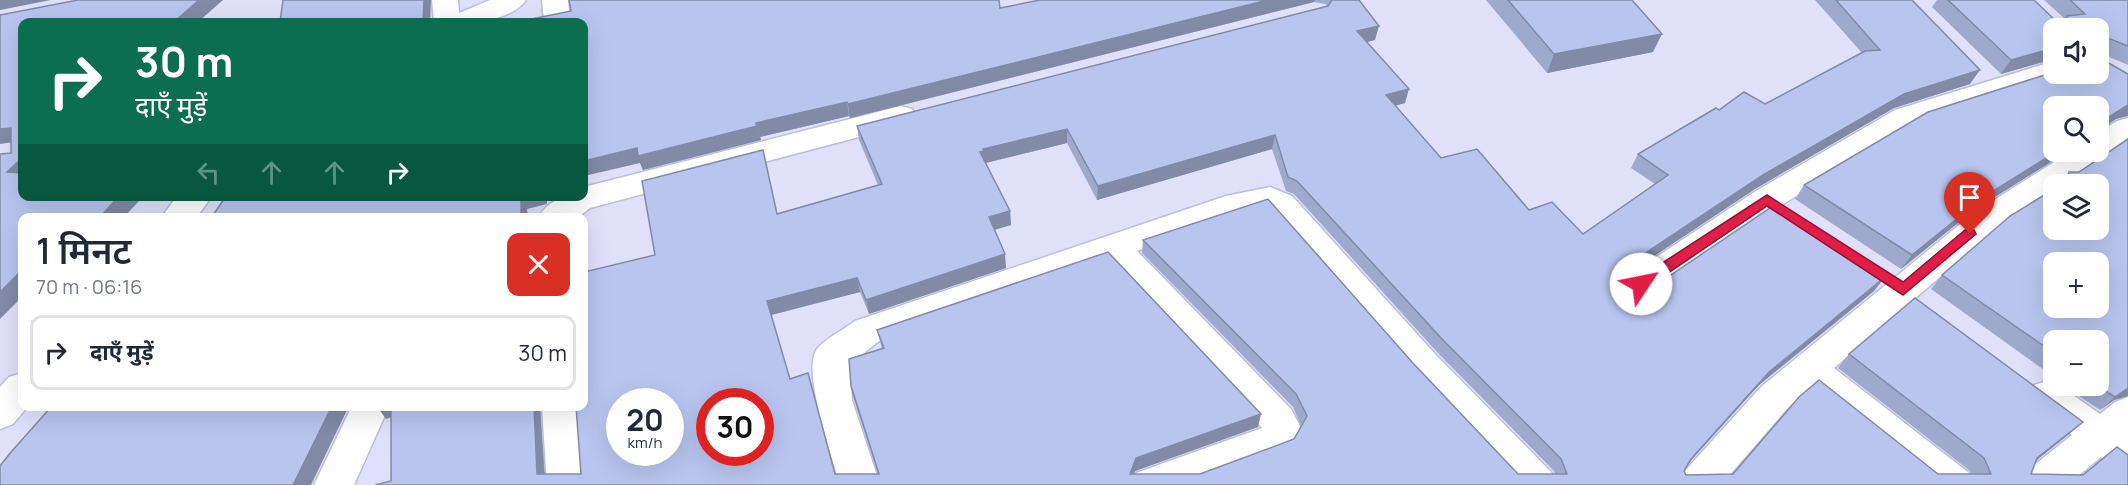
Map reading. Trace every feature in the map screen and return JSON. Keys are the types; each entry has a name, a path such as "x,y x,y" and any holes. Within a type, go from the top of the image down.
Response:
{"street":[{"path":"445,0 447,18"},
{"path":"471,18 513,0"},
{"path":"555,0 557,18"},
{"path":"1641,284 1767,199 1906,117 1986,80 2043,72"},
{"path":"588,196 928,109"},
{"path":"2109,141 2128,129"},
{"path":"1697,485 1774,398 1808,369 1917,300 1986,220 2076,162"},
{"path":"860,485 834,400 830,359 867,331 1237,204 1270,198 1281,204 1422,364 1538,485"},
{"path":"1767,199 1796,219"},
{"path":"181,213 192,201"},
{"path":"560,213 576,201"},
{"path":"1113,247 1278,420 1282,428 1277,439 1150,485"},
{"path":"1874,270 1917,300"},
{"path":"1808,369 1955,485"},
{"path":"2024,380 2113,445"},
{"path":"0,413 18,392"},
{"path":"334,485 369,411"},
{"path":"561,411 567,485"},
{"path":"2037,485 2113,445 2128,413"}],"building":[{"path":"78,0 199,0 179,18 18,18 18,162 7,172 18,173 18,201 114,201 104,213 18,213 18,274 0,292 0,154 11,153 11,128 0,129 0,15"},
{"path":"283,0 424,0 423,18 281,18"},
{"path":"569,0 999,0 1000,8 1040,0 1268,0 848,104 847,102 756,123 757,126 638,156 637,148 588,160 588,18 537,18 571,11"},
{"path":"1332,0 1359,0 1379,26 1357,31 1409,89 1386,95 1441,158 1477,149 1529,210 1552,202 1583,234 1668,175 1638,154 1716,108 1719,110 1744,92 1765,104 1865,51 1880,50 1836,0 1912,0 1980,70 1904,94 1763,175 1635,260 1630,271 1636,281 1650,285 1662,281 1776,204 1885,277 1769,372 1691,459 1684,471 1686,475 1733,474 1799,397 1819,380 1938,474 1991,474 1984,458 1849,354 1915,298 2043,392 2043,396 2048,396 2083,422 2037,458 2031,474 2083,475 2117,447 2128,455 2128,485 375,485 391,481 391,411 534,411 537,474 581,474 576,411 588,411 588,271 655,255 642,181 763,150 777,214 882,184 857,126 1328,6","holes":["1067,129 1098,186 1275,135 1288,177 1297,181 1442,339 1561,459 1567,474 1518,474 1412,362 1268,199 1143,240 1296,394 1307,416 1294,439 1200,474 1130,474 1136,458 1261,414 1108,252 877,330 884,348 849,359 851,386 879,474 835,474 808,373 790,379 767,301 857,278 866,300 1005,254 989,217 1010,211 980,152 984,151 983,149"]},
{"path":"1508,0 1632,0 1662,34 1554,54"},
{"path":"1948,0 2034,0 2053,18 2043,18 2043,51 2011,60"},
{"path":"2070,0 2128,0 2128,46 2109,38 2109,18 2067,18 2067,16 2085,14"},
{"path":"2109,63 2128,74 2128,105 2109,117 2109,96 2043,96 2043,160 1985,196 1912,255 1804,185 1928,112 2043,75 2043,84 2109,84"},
{"path":"2128,139 2128,388 2115,397 2109,393 2109,330 2043,330 2043,345 1942,275 2010,216 2043,196 2043,240 2109,240 2109,174 2069,174 2069,172 2079,172 2094,162 2109,162 2109,152"},
{"path":"223,201 521,201 521,213 214,213"},
{"path":"48,411 330,411 293,485 0,485 0,466"}],"route":[{"path":"1641,284 1767,199 1903,290 1970,234"}]}
